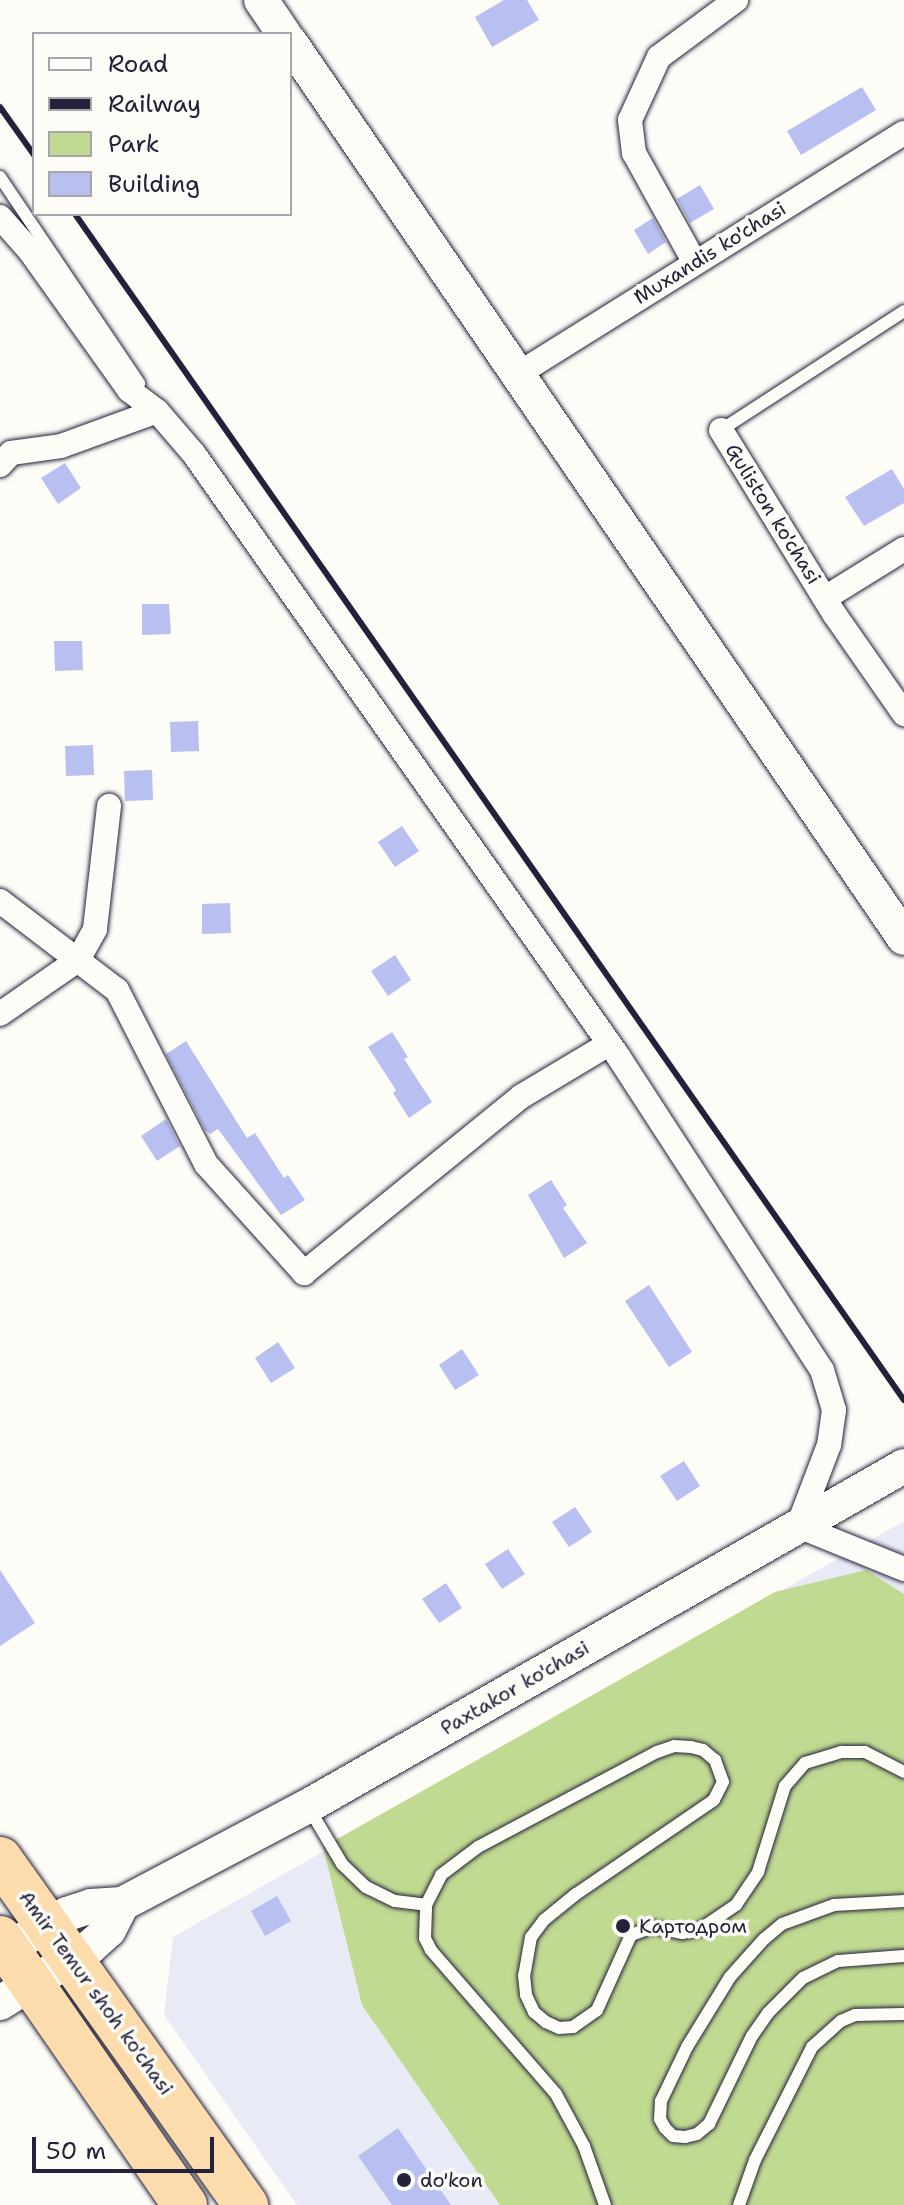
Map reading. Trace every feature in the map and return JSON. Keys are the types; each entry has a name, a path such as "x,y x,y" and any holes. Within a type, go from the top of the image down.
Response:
{"highway":[{"name":"Amir Temur shoh ko'chasi","path":"0,1859 246,2205"},
{"path":"2,1946 15,1994 185,2205"}],"main road":[{"path":"261,0 283,32"},
{"path":"292,45 904,938"},
{"name":"Paxtakor ko'chasi","path":"2,1946 91,1906 122,1904 308,1806 904,1466"},
{"name":"Paxtakor ko'chasi","path":"15,1994 73,1959 109,1930 122,1904"}],"street":[{"path":"695,263 634,153 630,120 659,57 736,0"},
{"name":"Muxandis ko'chasi","path":"518,374 904,133"},
{"path":"0,217 30,251 129,390 157,411 194,454 240,518 609,1044 822,1370 834,1410 829,1445 798,1526 904,1569"},
{"path":"0,465 11,453 61,446 157,411"},
{"name":"Guliston ko'chasi","path":"721,430 825,598 904,714"},
{"name":"Guliston ko'chasi","path":"825,598 904,549"},
{"path":"0,1014 78,960 95,929 109,806"},
{"path":"0,901 117,990 206,1164 304,1273 522,1096 609,1044"}],"lane":[{"path":"0,177 157,411"},
{"path":"721,430 904,311"},
{"path":"605,2205 584,2146 556,2094 431,1950 425,1938 426,1905 441,1875 478,1847 657,1752 674,1746 703,1750 715,1760 723,1782 714,1800 576,1894 544,1920 531,1937 524,1975 526,1995 534,2012 546,2022 559,2028 573,2027 597,2010 631,1935 653,1927 682,1933 699,1930 715,1922 743,1897 758,1872 785,1786 805,1763 841,1752 865,1752 904,1772"},
{"path":"308,1806 329,1846 353,1876 380,1895 426,1905"},
{"path":"904,1901 834,1905 782,1924 764,1939 730,1977 687,2047 661,2101 660,2119 665,2128 673,2136 685,2137 697,2134 709,2124 752,2036 768,2013 803,1978 838,1961 904,1956"},
{"path":"739,2205 755,2160 812,2047 841,2021 855,2015 904,2014"}],"shaded area":[{"name":"Картодром","path":"904,1521 904,2205 297,2205 164,2015 173,1937"}],"green space":[{"name":"Картодром","path":"866,1570 904,1594 904,2205 500,2205 362,2005 323,1847 775,1592"}],"building":[{"path":"504,0 527,0 539,20 492,47 475,17"},
{"path":"862,87 876,110 801,155 787,131"},
{"path":"700,185 714,209 690,223 677,199"},
{"path":"653,218 666,242 648,254 634,230"},
{"path":"65,463 81,488 58,504 41,478"},
{"path":"892,469 904,489 904,503 864,526 845,497"},
{"path":"142,604 169,604 171,634 142,635"},
{"path":"54,641 82,641 83,670 55,671"},
{"path":"198,721 199,751 171,752 170,722"},
{"path":"93,745 94,775 66,776 65,746"},
{"path":"152,770 153,800 125,801 124,771"},
{"path":"402,826 419,851 395,867 378,842"},
{"path":"230,903 231,933 202,934 202,904"},
{"path":"395,955 411,980 388,996 371,971"},
{"path":"392,1032 408,1057 404,1059 432,1102 409,1118 393,1093 396,1090 368,1047"},
{"path":"186,1041 247,1138 255,1133 284,1178 288,1175 305,1200 281,1215 218,1129 210,1134 205,1130 166,1054"},
{"path":"166,1119 180,1146 157,1161 141,1136"},
{"path":"551,1180 567,1205 563,1208 587,1243 564,1258 528,1195"},
{"path":"649,1285 692,1352 669,1367 625,1301"},
{"path":"278,1342 295,1368 271,1383 255,1358"},
{"path":"462,1349 479,1375 455,1390 439,1365"},
{"path":"684,1461 700,1486 677,1501 660,1476"},
{"path":"575,1507 592,1532 569,1547 552,1522"},
{"path":"508,1549 525,1574 502,1589 485,1564"},
{"path":"0,1570 35,1623 0,1646"},
{"path":"446,1583 462,1608 439,1623 422,1599"},
{"path":"277,1896 291,1921 265,1936 251,1911"},
{"name":"do'kon","path":"398,2128 451,2205 392,2205 358,2156"}],"railway":[{"path":"0,107 32,152"},
{"path":"76,216 904,1400"}],"place":[{"name":"Картодром","path":"623,1926"},
{"name":"do'kon","path":"404,2180"}]}
